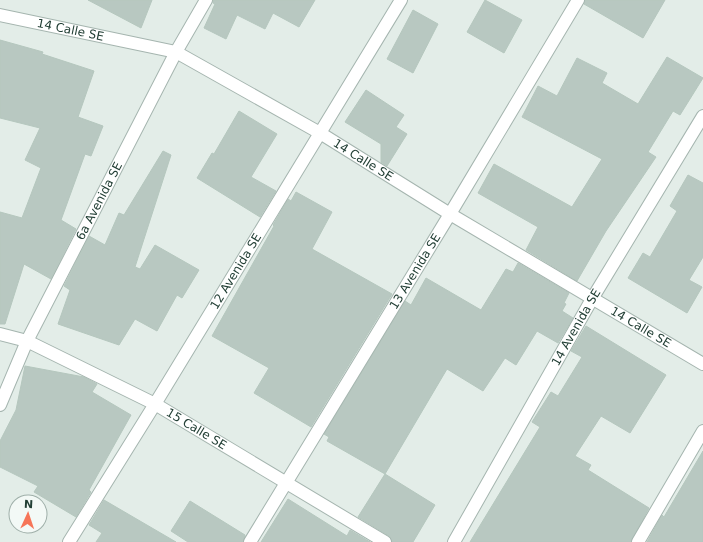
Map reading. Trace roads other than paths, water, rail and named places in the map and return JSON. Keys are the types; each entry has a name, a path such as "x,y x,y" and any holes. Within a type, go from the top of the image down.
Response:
{"street":[{"name":"6a Avenida SE","path":"0,405 27,341 176,52 206,0"},
{"name":"12 Avenida SE","path":"69,542 155,404 401,0"},
{"name":"13 Avenida SE","path":"250,542 450,214 578,0"},
{"name":"14 Calle SE","path":"0,15 176,52 320,133 450,214 703,364"},
{"name":"14 Avenida SE","path":"454,542 592,299 703,116"},
{"name":"15 Calle SE","path":"0,334 27,341 155,404 385,542"},
{"path":"638,542 703,431"}]}
